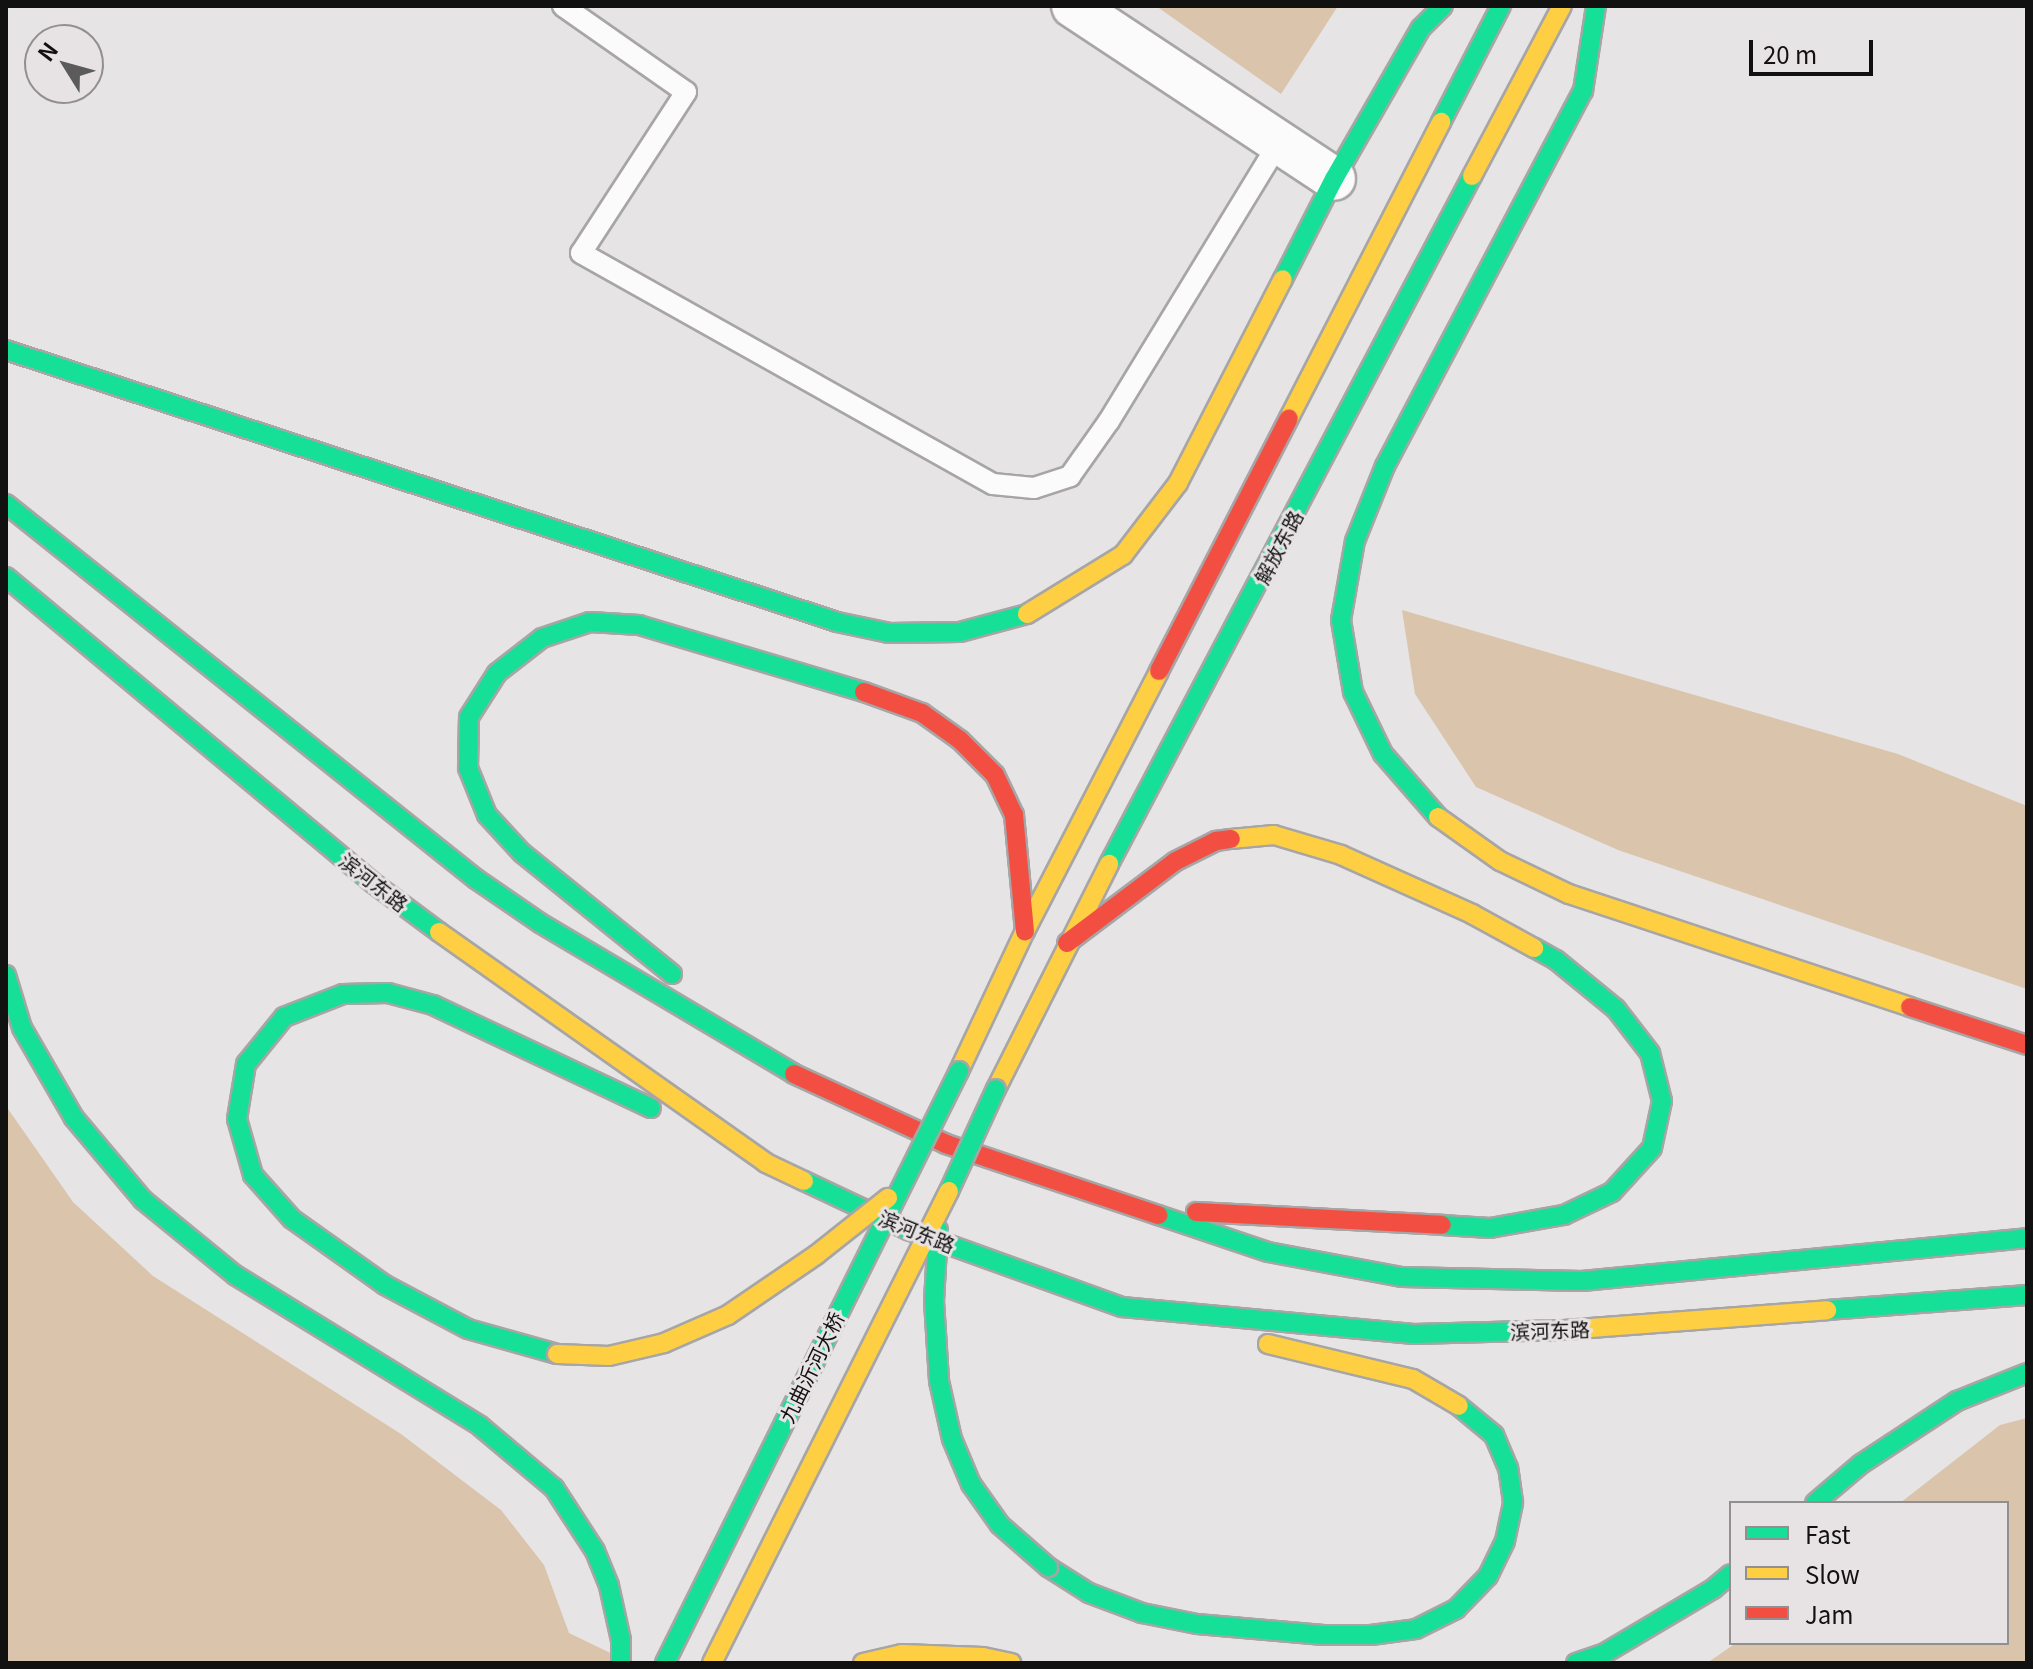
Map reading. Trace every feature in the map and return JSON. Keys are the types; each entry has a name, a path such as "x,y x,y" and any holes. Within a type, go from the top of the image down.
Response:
{"main road":[{"path":"6,350 837,622 889,633 960,632 1031,613 1123,555 1178,483 1334,179 1421,28 1443,6"},
{"path":"1025,931 1501,6"},
{"name":"解放东路","path":"938,1215 1067,943 1562,6"},
{"path":"1596,6 1583,91 1385,466 1355,541 1341,620 1353,692 1383,754 1434,814 1500,861 1569,894 2027,1045"},
{"path":"6,504 476,879 540,923 812,1085 946,1144 1268,1252 1402,1277 1582,1281 2027,1238"},
{"name":"滨河东路","path":"6,577 373,883 490,970 766,1163 908,1230 1122,1307 1414,1334 1575,1330 2027,1295"},
{"path":"812,1085 522,853 487,815 468,768 469,717 497,673 542,638 590,622 639,625 875,695 922,713 960,740 995,775 1014,815 1025,931"},
{"path":"1067,943 1176,861 1216,841 1274,835 1341,855 1472,914 1556,960 1616,1009 1650,1053 1662,1101 1652,1148 1612,1192 1564,1215 1490,1228 1148,1210"},
{"name":"九曲沂河大桥","path":"665,1663 959,1071 1025,931"},
{"path":"6,975 22,1028 74,1118 143,1200 235,1275 480,1426 554,1488 576,1517 595,1551 609,1586 621,1640 621,1663"},
{"path":"766,1163 433,1005 388,993 343,994 284,1017 246,1064 237,1119 253,1175 292,1219 385,1285 468,1329 557,1354 609,1356 664,1343 728,1315 816,1255 900,1189"},
{"path":"938,1215 934,1301 939,1381 952,1439 971,1484 1000,1525 1048,1567 1089,1593 1142,1613 1197,1624 1324,1635 1371,1635 1416,1629 1456,1609 1488,1576 1505,1541 1513,1502 1508,1468 1494,1435 1460,1406 1413,1379 1122,1307"},
{"path":"712,1663 938,1215"},
{"path":"1817,1501 1861,1464 1957,1401 2027,1373"},
{"path":"1576,1663 1605,1653 1713,1589 1729,1576"},
{"path":"863,1663 902,1654 983,1657 1011,1663"}],"street":[{"path":"1073,6 1334,179"}],"lane":[{"path":"563,6 686,92 581,253 993,484 1034,488 1070,476 1109,421 1279,143"}],"shaded area":[{"path":"1156,6 1338,6 1281,94"},
{"path":"1402,610 1898,754 2027,806 2027,989 1618,850 1476,787 1415,694"},
{"path":"6,1106 73,1202 153,1276 401,1434 501,1510 544,1565 569,1633 631,1663 6,1663"},
{"path":"2027,1418 2027,1663 1707,1663 1733,1645 2009,1645 2009,1501 1903,1501 2000,1425"}],"traffic: fast":[{"path":"1283,279 1334,179 1421,28 1443,6"},
{"path":"1441,122 1501,6"},
{"path":"1438,817 1383,754 1353,692 1341,620 1355,541 1385,466 1583,91 1596,6"},
{"path":"1109,864 1472,176"},
{"path":"6,350 837,622 889,633 960,632 1027,614"},
{"path":"6,504 476,879 540,923 794,1074"},
{"path":"6,577 373,883 439,932"},
{"path":"672,974 522,853 487,815 468,768 469,717 497,673 542,638 590,622 639,625 864,692"},
{"path":"1442,1225 1490,1228 1564,1215 1612,1192 1652,1148 1662,1101 1650,1053 1616,1009 1556,960 1534,948"},
{"path":"6,975 22,1028 74,1118 143,1200 235,1275 480,1426 554,1488 595,1551 609,1586 621,1640 621,1663"},
{"path":"557,1354 468,1329 385,1285 292,1219 253,1175 237,1119 246,1064 284,1017 343,994 388,993 433,1005 651,1108"},
{"path":"665,1663 959,1071"},
{"path":"949,1191 996,1089"},
{"path":"804,1181 908,1230 1122,1307 1414,1334 1564,1330"},
{"path":"1158,1215 1268,1252 1402,1277 1582,1281 2027,1238"},
{"path":"938,1230 934,1301 939,1381 952,1439 971,1484 1000,1525 1048,1567"},
{"path":"1827,1310 2027,1295"},
{"path":"1817,1501 1861,1464 1957,1401 2027,1373"},
{"path":"1048,1567 1089,1593 1142,1613 1197,1624 1324,1635 1371,1635 1416,1629 1456,1609 1488,1576 1505,1541 1513,1502 1508,1468 1494,1435 1459,1406"},
{"path":"1576,1663 1605,1653 1713,1589 1729,1576"}],"traffic: slow":[{"path":"1472,176 1562,6"},
{"path":"1289,418 1441,122"},
{"path":"1027,614 1123,555 1178,483 1283,279"},
{"path":"959,1071 1025,931 1159,671"},
{"path":"1438,817 1500,861 1569,894 1910,1007"},
{"path":"1231,839 1274,835 1341,855 1472,914 1534,948"},
{"path":"996,1089 1109,864"},
{"path":"439,932 766,1163 804,1181"},
{"path":"712,1663 949,1191"},
{"path":"557,1354 609,1356 664,1343 728,1315 816,1255 888,1198"},
{"path":"1564,1330 1827,1310"},
{"path":"1268,1344 1413,1379 1459,1406"},
{"path":"863,1663 902,1654 983,1657 1011,1663"}],"traffic: jam":[{"path":"1159,671 1289,418"},
{"path":"864,692 922,713 960,740 995,775 1014,815 1025,931"},
{"path":"1067,943 1176,861 1216,841 1231,839"},
{"path":"1910,1007 2027,1045"},
{"path":"794,1074 946,1144 1158,1215"},
{"path":"1196,1212 1442,1225"}]}
